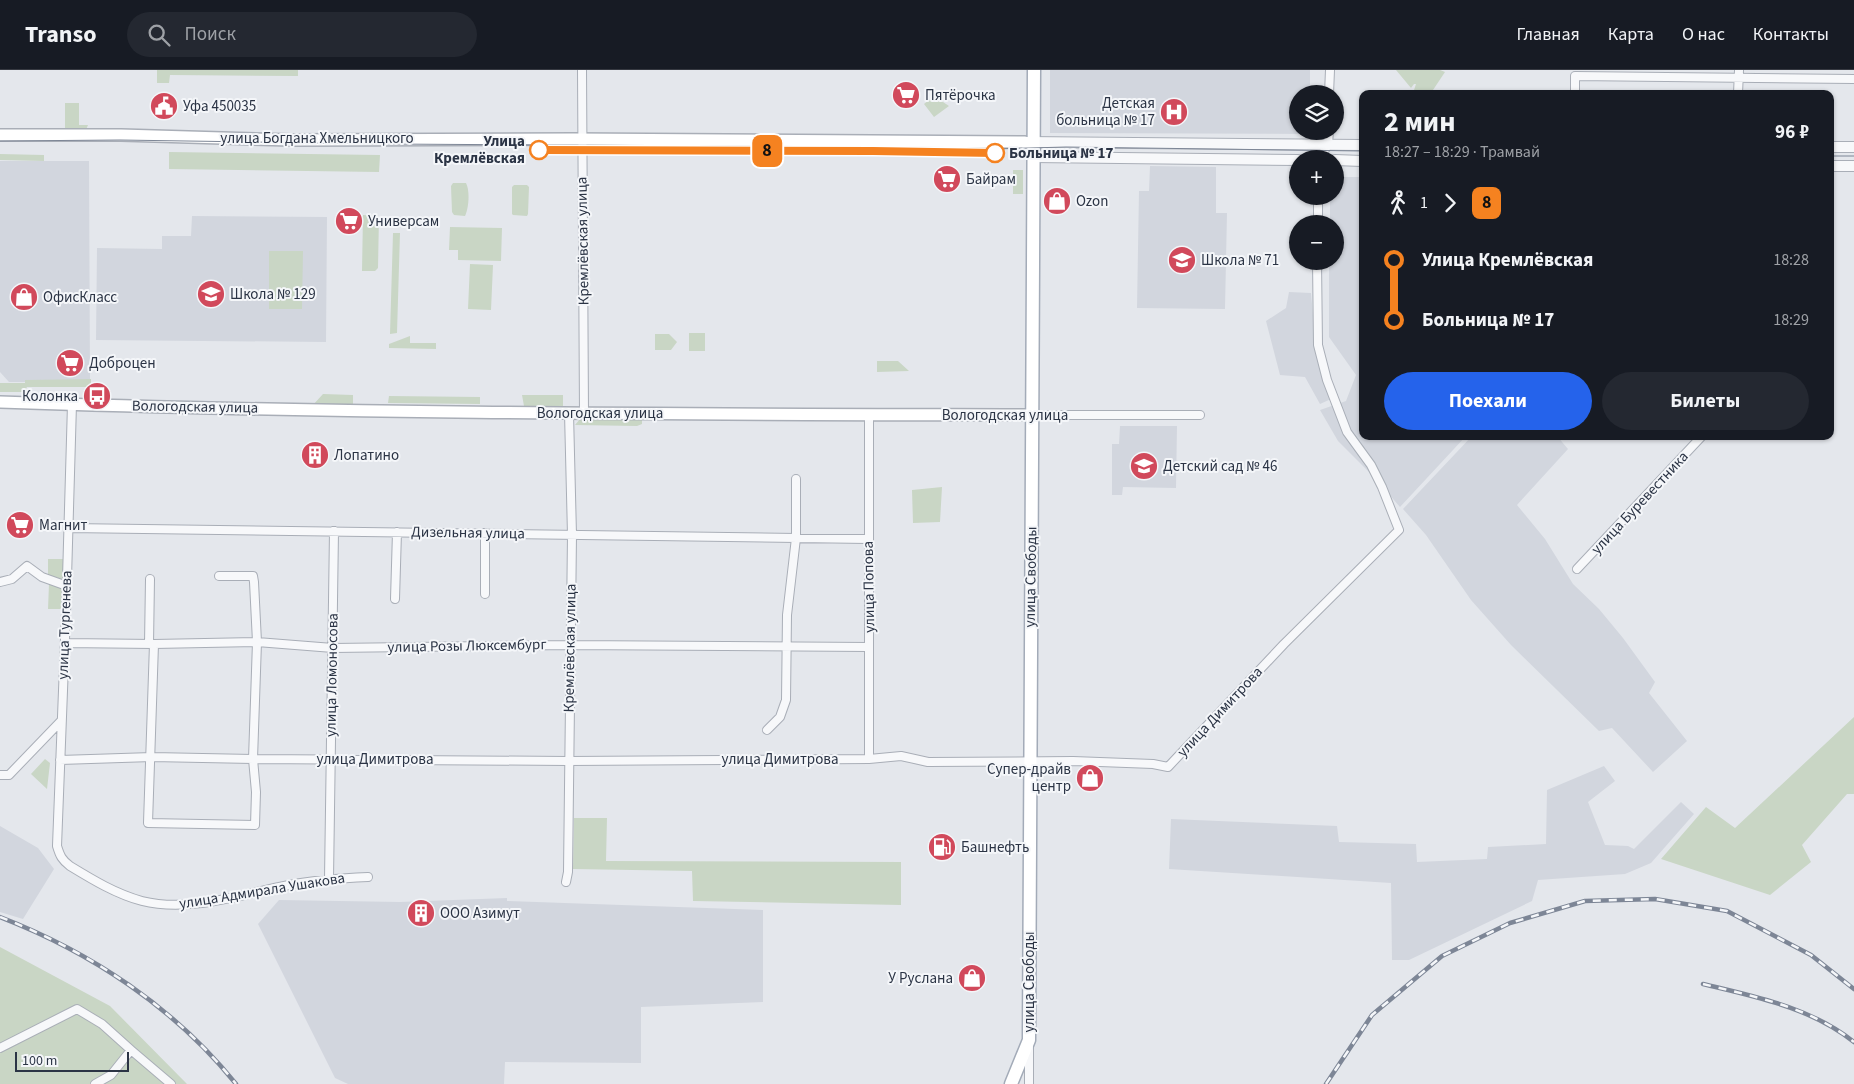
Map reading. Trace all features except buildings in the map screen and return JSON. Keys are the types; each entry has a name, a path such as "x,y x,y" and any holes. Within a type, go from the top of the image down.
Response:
{"main road":[{"name":"улица Свободы","path":"1029,1040 1033,157 1029,142 1034,70"},
{"name":"улица Богдана Хмельницкого","path":"0,135 120,135 291,140 581,139 1029,142"},
{"name":"Вологодская улица","path":"0,402 569,413 1032,415"},
{"path":"1011,1084 1029,1040"}],"street":[{"name":"Кремлёвская улица","path":"582,70 584,413"},
{"path":"1329,85 1330,70"},
{"path":"1738,90 1739,73"},
{"path":"1575,90 1575,76 1739,73 1854,79"},
{"path":"1325,150 1328,140"},
{"path":"1029,142 1359,145"},
{"path":"1834,147 1854,147"},
{"path":"1033,157 1289,160"},
{"path":"1344,160 1359,161"},
{"path":"1834,166 1854,166"},
{"name":"улица Димитрова","path":"60,760 152,757 568,761 869,759 901,756 928,762 1029,761 1153,764 1168,767 1284,644 1399,530 1371,465 1347,432 1327,380 1318,346 1317,270"},
{"name":"улица Тургенева","path":"56,846 65,643 72,404"},
{"name":"Кремлёвская улица","path":"566,882 568,872 572,534 569,413"},
{"name":"улица Попова","path":"869,414 869,759"},
{"name":"Вологодская улица","path":"1032,415 1200,415"},
{"name":"улица Буревестника","path":"1577,569 1698,440"},
{"path":"767,730 780,717 786,700 787,615 796,538 796,479"},
{"name":"Дизельная улица","path":"69,528 868,539"},
{"name":"улица Ломоносова","path":"329,879 334,531"},
{"path":"395,599 397,532"},
{"path":"485,533 486,594"},
{"path":"0,582 12,580 27,566 42,578 67,586"},
{"path":"150,579 152,757 148,823 256,825 254,759 257,642 254,582 253,576 219,576"},
{"name":"улица Розы Люксембург","path":"65,643 257,642 332,648 570,645 869,647"},
{"path":"0,775 9,775 61,721"},
{"name":"улица Адмирала Ушакова","path":"56,846 63,861 119,893 143,901 170,905 196,903 291,884 329,879 368,877"},
{"path":"0,1048 77,1009 102,1024 171,1084"},
{"name":"улица Свободы","path":"1029,1040 1029,1084"},
{"path":"95,1084 111,1075 131,1050"}],"shaded area":[{"name":"Детская больница № 17","path":"1050,70 1310,70 1310,85 1289,85 1289,134 1050,133"},
{"path":"0,161 89,161 90,382 9,382 0,372"},
{"name":"Школа № 71","path":"1150,166 1216,167 1216,213 1227,213 1225,309 1137,308 1139,191 1149,191"},
{"path":"1344,177 1359,177 1359,440 1462,440 1400,507 1374,477 1338,441 1320,410 1346,401 1356,375 1329,337 1329,270 1344,270 1344,215 1330,215 1330,205 1344,205"},
{"name":"Школа № 129","path":"192,216 327,217 326,342 96,340 97,248 162,249 162,236 191,236"},
{"path":"1289,292 1311,293 1317,360 1331,399 1320,404 1305,377 1280,375 1266,321 1286,308"},
{"name":"Детский сад № 46","path":"1120,426 1177,426 1176,488 1123,487 1122,495 1112,495 1112,444 1119,444"},
{"path":"1468,440 1560,440 1568,449 1517,505 1545,539 1573,584 1599,609 1655,682 1649,693 1687,741 1653,772 1612,728 1599,731 1511,645 1471,600 1426,535 1403,509"},
{"path":"1604,766 1615,781 1588,802 1605,845 1628,846 1634,849 1681,802 1694,814 1651,863 1625,874 1538,880 1532,901 1409,960 1392,960 1391,883 1169,869 1171,819 1337,826 1339,842 1416,844 1417,862 1487,859 1488,847 1546,844 1547,790"},
{"path":"0,826 38,848 54,869 23,919 0,912"},
{"path":"507,898 507,901 763,910 763,1002 641,1007 641,1063 505,1062 504,1084 348,1084 335,1078 258,924 279,900 400,902"}],"green space":[{"path":"157,70 298,70 298,76 170,75 169,83 157,83"},
{"path":"1396,70 1440,70 1445,72 1433,90 1414,90 1416,84 1411,88"},
{"path":"934,96 949,106 934,117 924,104"},
{"path":"65,103 79,103 79,125 88,125 85,132 65,130"},
{"path":"169,152 380,155 379,172 169,169"},
{"path":"0,154 44,155 44,161 0,160"},
{"path":"1013,170 1023,170 1023,194 1013,194"},
{"path":"453,183 466,183 468,199 465,216 454,215 452,212 451,186"},
{"path":"514,185 527,185 529,187 527,216 512,214 512,187"},
{"path":"363,215 379,216 378,268 375,271 362,271"},
{"path":"450,227 502,228 501,261 458,260 458,250 449,250"},
{"path":"393,233 400,233 397,333 390,334"},
{"path":"269,251 303,251 302,309 269,309"},
{"path":"470,264 493,265 491,310 468,309"},
{"path":"689,333 705,333 705,351 689,351"},
{"path":"655,334 669,334 677,342 671,350 655,350"},
{"path":"410,336 410,343 436,343 436,349 389,348 389,344"},
{"path":"877,361 898,361 909,371 877,372"},
{"path":"91,379 91,387 27,387 24,392 0,392 0,383 25,383 25,380"},
{"path":"323,394 353,395 353,407 312,406"},
{"path":"522,395 563,395 563,406 524,406"},
{"path":"389,396 480,397 480,404 388,403"},
{"path":"580,419 642,420 642,424 637,426 575,425"},
{"path":"942,487 940,522 913,523 912,490"},
{"path":"48,559 66,559 65,580 48,575"},
{"path":"49,584 64,589 63,609 48,609"},
{"path":"1854,717 1854,794 1847,794 1802,845 1811,862 1770,895 1661,859 1706,807 1735,828"},
{"path":"45,759 50,763 47,789 31,774"},
{"path":"574,818 607,818 606,861 901,862 901,905 693,901 692,871 573,869"},
{"path":"0,947 110,1006 187,1084 0,1084"}],"tram line":[{"path":"0,141 120,140 386,144 994,149 1066,147 1359,151"},
{"name":"8","path":"539,150 995,153"},
{"path":"1834,156 1854,156"}],"railway":[{"path":"1326,1084 1372,1015 1442,956 1510,923 1585,901 1655,899 1727,911 1811,955 1854,989"},
{"path":"0,917 67,947 129,985 159,1007 186,1031 212,1056 236,1084"},
{"path":"1703,984 1762,999 1801,1012 1837,1030 1854,1042"}],"place":[{"name":"Пятёрочка","path":"906,95"},
{"name":"Уфа 450035","path":"164,106"},
{"name":"Детская больница № 17","path":"1174,112"},
{"name":"Улица Кремлёвская","path":"539,150"},
{"name":"Больница № 17","path":"995,153"},
{"name":"Байрам","path":"947,179"},
{"name":"Ozon","path":"1057,201"},
{"name":"Универсам","path":"349,221"},
{"name":"Школа № 71","path":"1182,260"},
{"name":"Школа № 129","path":"211,294"},
{"name":"ОфисКласс","path":"24,297"},
{"name":"Доброцен","path":"70,363"},
{"name":"Колонка","path":"97,396"},
{"name":"Лопатино","path":"315,455"},
{"name":"Детский сад № 46","path":"1144,466"},
{"name":"Магнит","path":"20,525"},
{"name":"Супер-драйв центр","path":"1090,778"},
{"name":"Башнефть","path":"942,847"},
{"name":"ООО Азимут","path":"421,913"},
{"name":"У Руслана","path":"972,978"}]}
